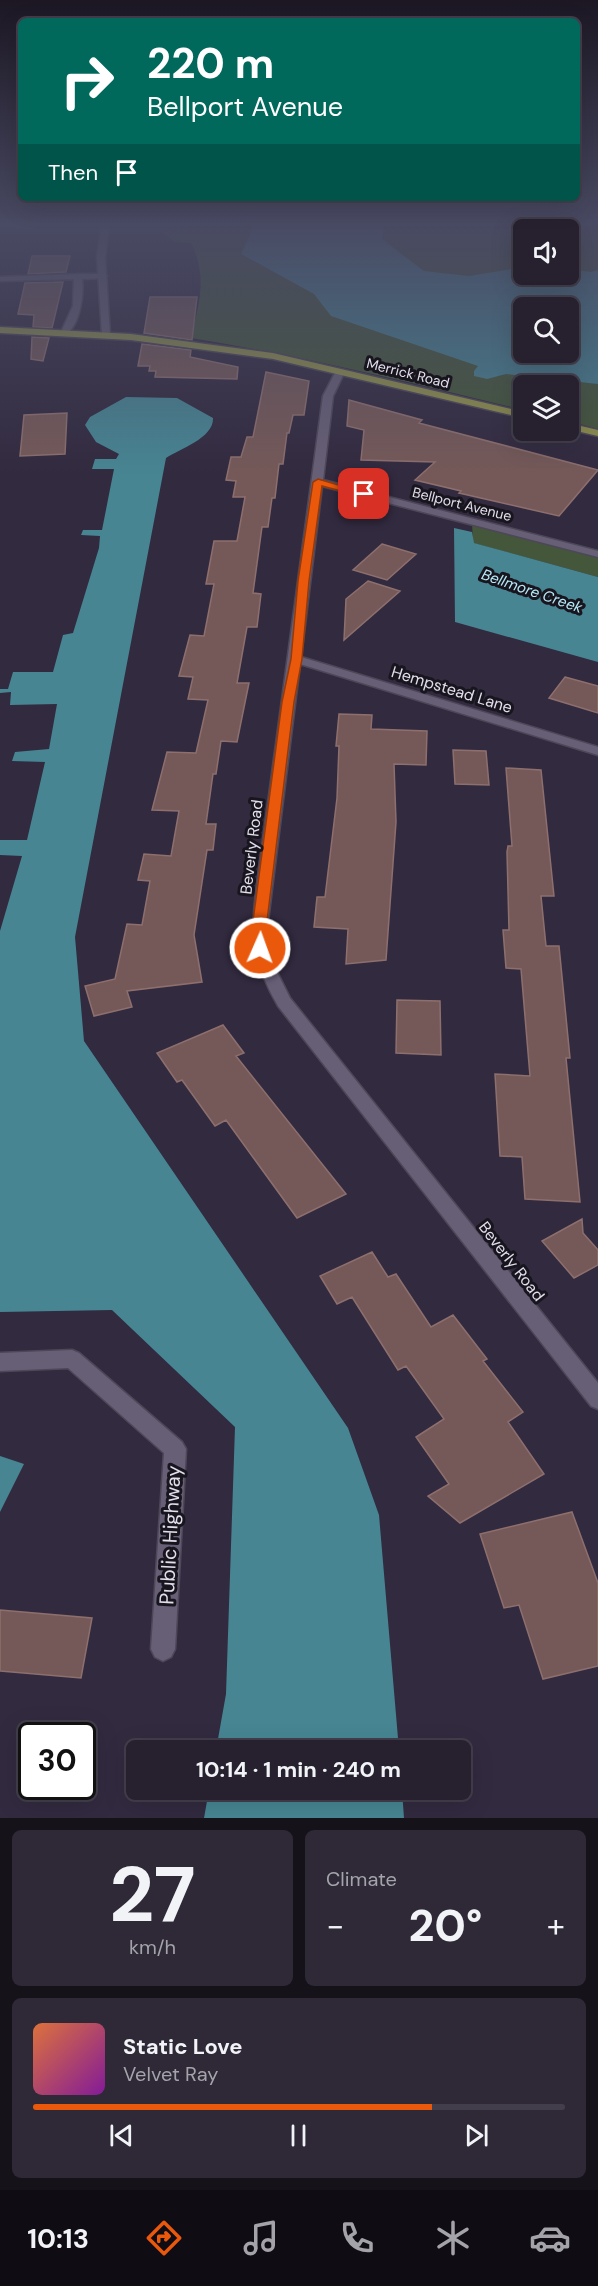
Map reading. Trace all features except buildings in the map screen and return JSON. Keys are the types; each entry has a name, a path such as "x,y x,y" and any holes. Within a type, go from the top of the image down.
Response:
{"main road":[{"name":"Merrick Road","path":"0,330 106,335 187,343 273,356 513,412"},
{"path":"579,429 598,433"}],"street":[{"path":"64,332 77,307"},
{"path":"105,307 106,335"},
{"name":"Beverly Road","path":"340,371 328,396 303,581 296,659 288,702 260,921 260,948 268,976 284,1002 598,1399"},
{"name":"Bellport Avenue","path":"318,482 598,554"},
{"name":"Hempstead Lane","path":"296,659 598,751"},
{"name":"Public Highway","path":"0,1362 72,1359 175,1449 163,1649"}],"shaded area":[{"path":"198,307 513,307 513,363 579,363 579,307 598,307 598,429 579,424 579,375 513,375 513,408 316,362 191,338"},
{"path":"472,523 598,556 598,577 473,543"}],"water":[{"path":"324,307 513,307 513,363 579,363 579,307 598,307 598,384 579,382 579,375 506,374 487,379 474,376 474,371 478,366 331,316"},
{"path":"126,397 177,398 213,418 212,425 202,437 166,458 75,937 84,1041 348,1428 379,1515 398,1740 218,1740 226,1694 235,1427 112,1310 0,1312 0,931 22,856 0,855 0,840 27,840 45,762 12,761 15,752 49,749 57,704 10,705 11,692 0,693 0,689 8,689 13,672 53,672 63,635 73,633 99,548 100,536 81,535 83,530 102,530 114,469 92,469 95,459 116,459 119,454 96,442 85,425 90,417"},
{"name":"Bellmore Creek","path":"454,528 472,532 474,543 598,577 598,662 455,622"},
{"path":"0,1456 24,1464 0,1512"},
{"path":"207,1800 403,1800 404,1818 204,1818"}],"route":[{"path":"260,948 260,921 288,702 296,659 303,581 318,482 364,494"}]}
